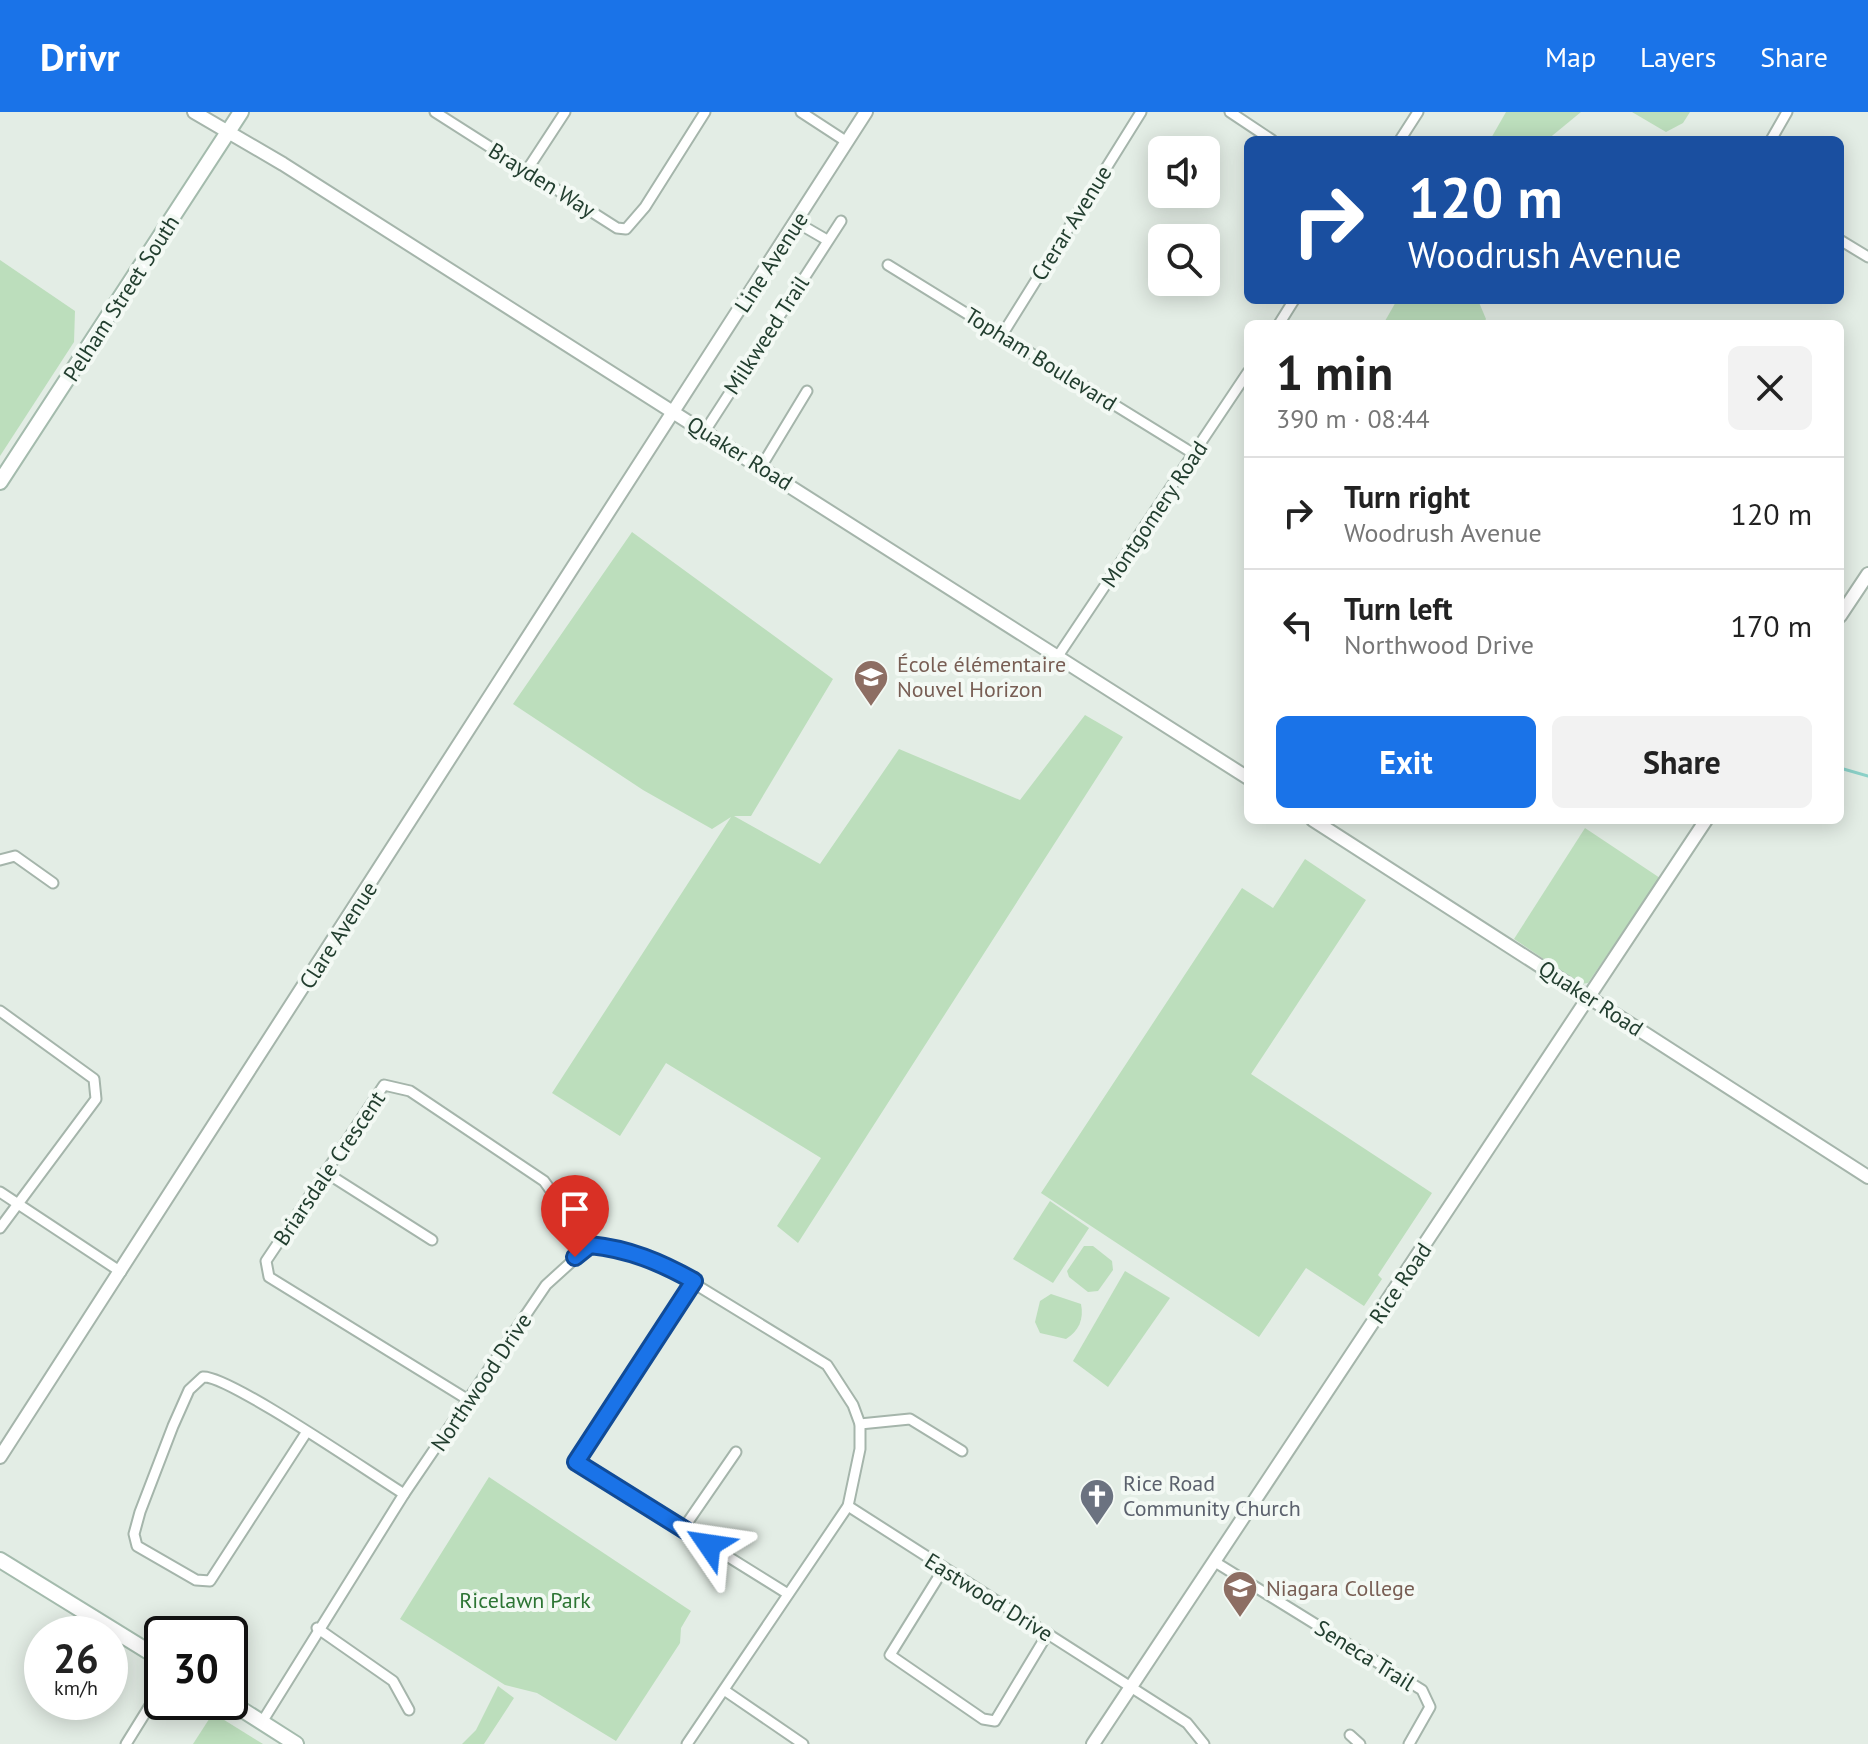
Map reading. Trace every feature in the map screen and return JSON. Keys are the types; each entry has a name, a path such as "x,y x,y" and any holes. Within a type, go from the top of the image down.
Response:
{"main road":[{"name":"Pelham Street South","path":"0,482 241,112"},
{"path":"0,1560 144,1649"},
{"path":"248,1713 296,1744"}],"street":[{"name":"Quaker Road","path":"194,112 291,168 1244,775"},
{"name":"Brayden Way","path":"435,112 617,228 626,229 634,224 705,112"},
{"path":"527,170 565,112"},
{"path":"801,112 847,142"},
{"name":"Line Avenue","path":"675,412 866,112"},
{"name":"Crerar Avenue","path":"1002,335 1141,112"},
{"path":"1230,112 1266,136"},
{"path":"1403,136 1418,112"},
{"path":"1773,136 1787,112"},
{"name":"Milkweed Trail","path":"705,431 841,221"},
{"path":"796,222 827,240"},
{"path":"1844,242 1868,257"},
{"name":"Topham Boulevard","path":"888,265 1194,454"},
{"name":"Montgomery Road","path":"1058,656 1244,378"},
{"path":"761,467 807,391"},
{"name":"Clare Avenue","path":"0,1457 675,412"},
{"path":"1844,610 1868,574"},
{"name":"Quaker Road","path":"1319,824 1868,1177"},
{"name":"Rice Road","path":"1093,1744 1703,824"},
{"path":"0,860 15,856 53,883"},
{"path":"0,1011 94,1079 98,1089 96,1099 0,1228"},
{"name":"Briarsdale Crescent","path":"470,1401 269,1277 266,1261 384,1085 410,1091 544,1181 590,1245"},
{"path":"325,1172 432,1240"},
{"path":"0,1192 121,1272"},
{"path":"590,1245 654,1259 827,1365 853,1405 860,1424 860,1449 848,1506 687,1744"},
{"name":"Northwood Drive","path":"262,1722 317,1628 404,1494 546,1285 560,1269 590,1245"},
{"path":"694,1281 576,1462 788,1594"},
{"path":"306,1433 210,1581 196,1580 137,1546 134,1534 140,1512 173,1426 196,1381 210,1376 220,1379 404,1494"},
{"path":"860,1424 910,1419 962,1451"},
{"path":"683,1529 736,1452"},
{"name":"Eastwood Drive","path":"848,1506 1187,1723 1204,1744"},
{"name":"Seneca Trail","path":"1215,1562 1422,1690 1430,1707 1409,1744"},
{"path":"944,1568 890,1655 983,1719 995,1721 1048,1633"},
{"path":"317,1628 393,1681 409,1710"},
{"path":"724,1690 803,1744"},
{"path":"126,1744 144,1715"},
{"path":"1350,1735 1360,1744"}],"green space":[{"path":"1506,112 1581,112 1552,136 1492,136"},
{"path":"1632,112 1690,112 1683,123 1666,132"},
{"path":"0,260 75,311 74,342 0,456"},
{"path":"1395,304 1480,304 1486,319 1485,320 1386,320"},
{"path":"632,532 833,679 751,816 734,816 820,864 899,749 1020,800 1085,715 1123,737 798,1243 777,1226 821,1158 666,1063 620,1136 552,1093 731,817 712,829 643,790 513,704"},
{"path":"1585,828 1660,878 1588,983 1581,984 1514,939"},
{"path":"1305,859 1366,900 1251,1074 1432,1193 1378,1275 1382,1279 1364,1306 1306,1268 1259,1337 1041,1193 1242,888 1273,908"},
{"path":"1050,1201 1089,1228 1053,1283 1013,1259"},
{"path":"1084,1246 1093,1246 1112,1261 1113,1270 1098,1291 1088,1292 1069,1277 1067,1271"},
{"path":"1125,1271 1170,1298 1108,1387 1073,1361"},
{"path":"1051,1294 1081,1304 1080,1324 1066,1339 1040,1333 1035,1322 1040,1301"},
{"name":"Ricelawn Park","path":"489,1477 691,1611 681,1628 680,1643 616,1741 537,1693 505,1685 400,1619"},
{"path":"498,1686 514,1698 484,1744 462,1744 476,1730"},
{"path":"208,1720 224,1720 263,1744 193,1744"}],"waterway":[{"path":"1844,769 1868,776"}],"place":[{"name":"École élémentaire Nouvel Horizon","path":"871,708"},
{"name":"Rice Road Community Church","path":"1097,1527"},
{"name":"Niagara College","path":"1240,1619"}],"route":[{"path":"575,1257 590,1245 609,1247 654,1259 694,1281 576,1462 709,1545"}]}
